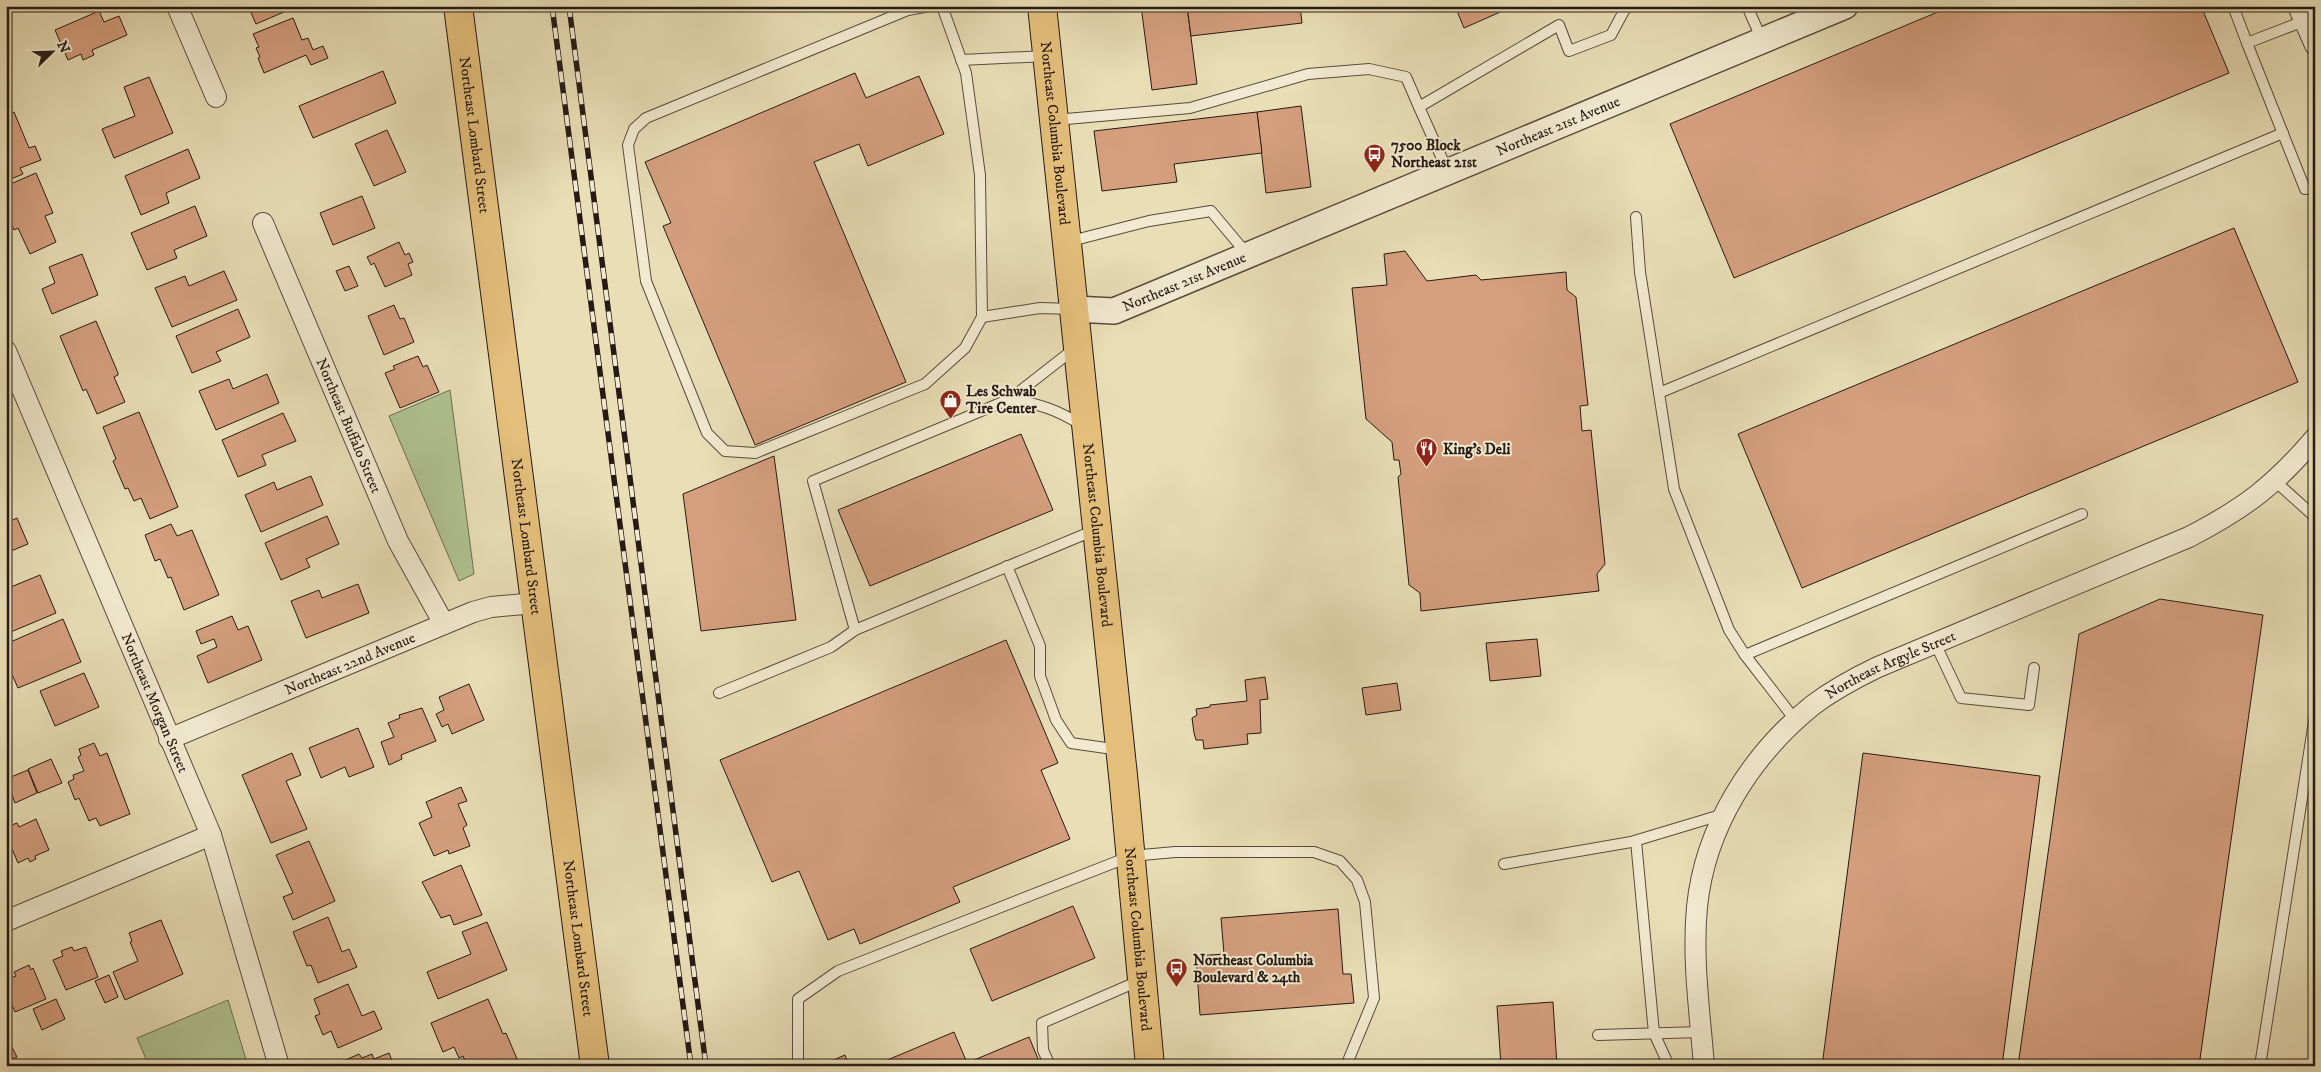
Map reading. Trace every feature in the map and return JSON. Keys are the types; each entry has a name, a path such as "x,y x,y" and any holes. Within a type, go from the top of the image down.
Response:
{"main road":[{"name":"Northeast Lombard Street","path":"458,6 595,1066"},
{"name":"Northeast Columbia Boulevard","path":"1042,6 1131,856 1150,1066"}],"street":[{"path":"176,6 216,97"},
{"name":"Northeast 21st Avenue","path":"1074,309 1114,311 1845,6"},
{"path":"2306,19 2315,46"},
{"name":"Northeast Buffalo Street","path":"263,223 398,541 444,624"},
{"name":"Northeast Morgan Street","path":"6,351 211,835 279,1066"},
{"name":"Northeast Argyle Street","path":"1704,1066 1696,960 1697,907 1705,866 1733,795 1758,761 1783,732 1813,705 1844,684 1878,667 2189,537 2248,504 2275,481 2315,438"},
{"name":"Northeast 22nd Avenue","path":"170,739 444,624 490,607 535,603"},
{"path":"6,921 211,835"}],"lane":[{"path":"930,6 908,10 646,118 634,129 628,145 646,281 707,434 725,450 755,453 925,384 965,348 982,317 980,174 966,73 942,6"},
{"path":"1419,107 1559,25 1569,52 1611,36 1625,9 1631,6"},
{"path":"1747,6 1762,41"},
{"path":"2233,6 2306,189 2315,188"},
{"path":"2248,43 2306,19"},
{"path":"961,60 1046,56"},
{"path":"1054,120 1190,108 1308,74 1369,69 1406,77 1448,172"},
{"path":"1659,393 2283,133"},
{"path":"1066,242 1150,221 1211,211 1248,255"},
{"path":"1636,217 1640,272 1674,489 1729,630 1745,655 1796,720"},
{"path":"982,317 1040,308 1074,309"},
{"path":"855,630 812,481 1010,399 1077,347"},
{"path":"1010,399 1040,404 1061,412 1086,427"},
{"path":"2275,481 2315,517"},
{"path":"1745,655 2082,514"},
{"path":"719,693 831,647 855,630 1097,529"},
{"path":"1007,566 1040,646 1040,676 1056,720 1071,743 1120,750"},
{"path":"1935,643 1961,698 2029,705 2034,668"},
{"path":"2260,1066 2315,714"},
{"path":"1504,864 1636,840 1725,813"},
{"path":"1636,840 1654,1033 1669,1066"},
{"path":"798,1066 798,999 838,971 1131,856 1175,852 1314,852 1340,861 1356,880 1365,902 1374,998 1346,1066"},
{"path":"1050,1066 1043,1050 1042,1023 1142,979"},
{"path":"1598,1035 1701,1032"}],"green space":[{"path":"450,390 474,574 459,581 389,416"},
{"path":"228,1000 248,1066 149,1066 137,1038"}],"building":[{"path":"248,6 298,6 256,24"},
{"path":"1141,6 1187,6 1197,84 1152,90"},
{"path":"1187,6 1300,6 1302,23 1191,36"},
{"path":"1455,6 1514,6 1464,28"},
{"path":"1952,6 2201,6 2229,73 1734,278 1670,124"},
{"path":"99,11 104,22 119,16 127,35 92,50 94,55 83,60 81,54 68,60 55,30"},
{"path":"293,18 302,40 308,38 313,50 323,46 328,58 311,65 306,55 264,73 256,48 259,47 253,34"},
{"path":"383,71 396,103 313,138 299,106"},
{"path":"855,73 866,98 919,76 944,134 868,166 859,144 814,162 906,382 755,445 663,226 671,223 645,162"},
{"path":"149,77 173,133 114,158 102,129 135,116 124,87"},
{"path":"1301,106 1311,187 1266,193 1257,112"},
{"path":"14,112 29,148 35,146 41,160 20,168 23,174 6,181 6,115"},
{"path":"1257,112 1262,153 1174,164 1177,182 1102,191 1094,131"},
{"path":"387,130 406,172 374,186 355,144"},
{"path":"188,149 200,178 166,193 169,203 141,215 125,176"},
{"path":"36,173 53,213 45,216 56,242 30,254 18,228 14,230 6,211 6,186"},
{"path":"362,196 375,228 333,245 320,213"},
{"path":"195,206 207,236 174,250 177,258 147,270 131,233"},
{"path":"2234,228 2298,382 1802,588 1738,434"},
{"path":"399,242 405,255 409,253 413,262 408,264 412,275 385,287 374,263 371,265 367,257"},
{"path":"1405,251 1427,281 1476,275 1481,280 1566,272 1567,290 1576,297 1588,405 1580,406 1582,431 1591,430 1605,564 1597,574 1599,591 1421,611 1420,593 1409,585 1398,477 1401,474 1399,460 1394,460 1392,442 1366,419 1352,288 1387,285 1384,254"},
{"path":"82,254 98,295 52,314 42,289 55,283 49,267"},
{"path":"349,266 358,286 345,291 336,271"},
{"path":"224,271 237,300 172,327 155,288 185,276 189,286"},
{"path":"394,305 400,319 404,318 414,342 384,355 368,316"},
{"path":"238,309 250,337 216,352 221,361 192,373 176,336"},
{"path":"96,321 118,373 114,377 125,402 97,414 86,389 83,391 60,336"},
{"path":"418,356 423,367 427,365 439,392 400,408 385,373 395,369 393,366"},
{"path":"267,374 279,403 216,430 199,391 229,379 233,389"},
{"path":"139,412 178,507 150,519 141,498 134,501 128,488 125,489 113,461 116,459 103,427"},
{"path":"283,413 296,441 262,455 266,465 238,477 222,440"},
{"path":"1021,434 1053,510 870,586 838,510"},
{"path":"774,456 796,620 701,631 683,494"},
{"path":"311,476 323,505 261,532 245,495 274,482 277,490"},
{"path":"327,516 339,544 306,559 310,567 281,580 265,543"},
{"path":"17,518 28,544 6,553 6,523"},
{"path":"171,524 177,536 192,530 219,595 184,610 171,577 168,578 160,559 155,561 145,535"},
{"path":"40,575 56,613 6,634 6,589"},
{"path":"358,584 369,613 306,638 291,601 319,590 322,598"},
{"path":"2160,599 2263,615 2199,1066 2018,1066 2079,634"},
{"path":"232,616 238,630 248,626 262,660 208,683 197,656 217,647 214,639 201,644 196,631"},
{"path":"63,619 81,662 18,688 6,661 6,644"},
{"path":"1537,639 1541,676 1490,681 1486,643"},
{"path":"1006,640 1058,763 1041,770 1070,839 953,887 960,902 860,944 854,929 828,940 799,871 772,882 720,760"},
{"path":"84,673 99,707 55,726 40,691"},
{"path":"1265,677 1268,699 1260,700 1261,733 1247,734 1248,744 1204,749 1203,740 1196,740 1194,733 1192,718 1197,715 1196,709 1210,707 1210,705 1247,701 1245,680"},
{"path":"1397,683 1401,710 1366,715 1362,688"},
{"path":"469,684 484,720 452,734 448,724 442,727 436,714 444,710 439,697"},
{"path":"422,708 436,741 401,755 402,759 389,765 381,742 394,737 388,723 400,718 399,715"},
{"path":"358,728 374,767 349,777 345,767 321,778 309,748"},
{"path":"94,743 100,756 107,753 130,814 100,826 96,818 89,821 79,798 75,800 68,782 74,779 73,775 84,771 78,757 81,755 79,749"},
{"path":"292,753 301,775 286,781 307,829 271,843 242,775"},
{"path":"1863,753 2040,776 2002,1066 1822,1066"},
{"path":"51,759 62,783 38,793 28,769"},
{"path":"28,770 37,793 15,803 6,779"},
{"path":"461,787 467,801 458,804 467,825 463,828 470,846 449,854 448,850 434,856 419,823 432,817 426,802"},
{"path":"36,819 49,850 35,856 36,859 30,862 28,858 18,863 9,842 6,843 6,832 11,830 9,826 17,823 19,827"},
{"path":"309,841 335,901 293,920 283,897 293,893 276,855"},
{"path":"461,865 482,915 454,925 450,915 441,918 422,882"},
{"path":"1073,906 1095,958 992,1001 970,949"},
{"path":"1338,909 1343,974 1351,974 1354,1003 1200,1015 1196,956 1224,954 1221,918"},
{"path":"328,917 342,952 349,949 357,967 318,983 311,965 307,966 293,932"},
{"path":"161,920 183,974 125,1000 113,972 138,961 130,942 132,941 129,933"},
{"path":"487,922 507,970 438,999 427,972 471,954 462,932"},
{"path":"72,947 74,951 86,947 98,977 66,990 53,960 63,956 61,951"},
{"path":"29,965 31,970 33,968 46,999 15,1012 6,991 6,980 16,976 14,972"},
{"path":"109,975 118,997 105,1003 95,981"},
{"path":"348,984 362,1016 374,1011 382,1029 338,1048 331,1031 323,1035 315,1016 320,1014 314,999"},
{"path":"56,999 65,1019 42,1030 33,1009"},
{"path":"488,999 503,1034 506,1033 520,1066 467,1066 463,1056 459,1058 454,1047 443,1052 431,1023"},
{"path":"1553,1002 1557,1066 1501,1066 1497,1006"},
{"path":"954,1032 967,1063 961,1066 873,1066"},
{"path":"6,1035 17,1057 6,1062"},
{"path":"1029,1037 1041,1066 961,1066 967,1063"},
{"path":"389,1053 394,1066 340,1066 339,1063 359,1054 362,1058 372,1054 374,1059"},
{"path":"845,1055 849,1066 820,1066"}],"railway":[{"path":"552,6 691,1066"},
{"path":"569,6 706,1066"}],"place":[{"name":"7500 Block Northeast 21st","path":"1375,173"},
{"name":"Les Schwab Tire Center","path":"950,419"},
{"name":"King's Deli","path":"1427,468"},
{"name":"Northeast Columbia Boulevard & 24th","path":"1177,988"}]}
